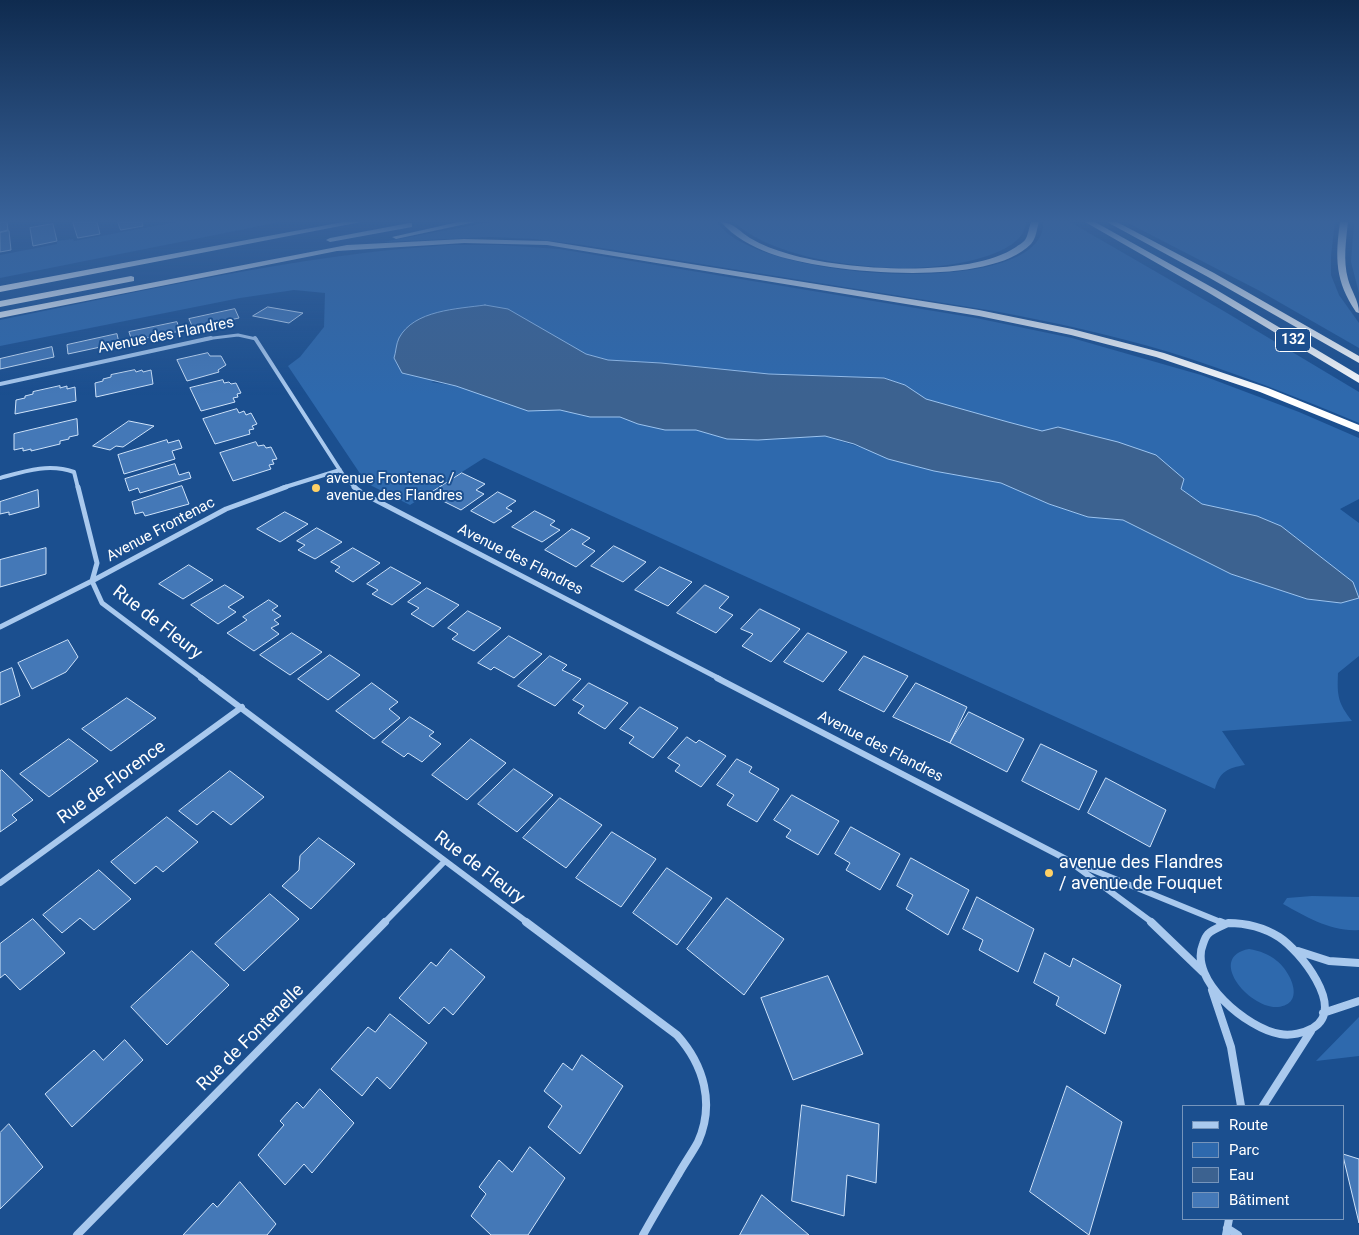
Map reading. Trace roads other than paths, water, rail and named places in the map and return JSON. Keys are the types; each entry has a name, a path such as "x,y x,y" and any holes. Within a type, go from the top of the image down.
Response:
{"highway":[{"path":"0,285 26,280"},
{"path":"0,289 50,280"},
{"path":"0,304 127,280"},
{"path":"0,315 181,280"},
{"path":"775,280 970,311 1072,332 1160,356 1264,390 1359,429"},
{"name":"132","path":"1192,280 1359,380"},
{"name":"132","path":"1220,280 1359,360"},
{"path":"1343,280 1346,290 1359,310"}],"street":[{"name":"Avenue des Flandres","path":"0,384 220,336 250,336 256,338 349,483 371,498 1066,859 1225,924"},
{"path":"0,478 48,468 68,469 74,472 97,563 92,581"},
{"name":"Avenue Frontenac","path":"0,627 92,581 226,509 267,493 340,470"},
{"name":"Rue de Fleury","path":"92,581 102,603 677,1035 688,1046 696,1059 706,1096 706,1118 700,1138 643,1235"},
{"name":"Rue de Florence","path":"0,883 242,707"},
{"name":"Avenue des Flandres","path":"1066,859 1153,924 1205,974"},
{"name":"Rue de Fontenelle","path":"77,1235 445,862"},
{"path":"1241,1105 1232,1046 1205,974 1201,957 1202,942 1209,931 1214,927 1225,924 1246,924 1264,929 1283,940 1295,950 1313,971 1322,989 1323,1013 1321,1020 1311,1030 1264,1105"},
{"path":"1295,950 1329,960 1359,963"},
{"path":"1209,983 1230,1008 1258,1027 1287,1035 1296,1035 1311,1030"},
{"path":"1323,1013 1359,1001"},
{"path":"1227,1227 1238,1235"}],"water":[{"path":"485,305 508,309 586,354 608,360 661,363 769,374 884,378 905,385 926,399 1008,422 1042,431 1058,427 1118,442 1156,455 1184,479 1181,489 1202,504 1257,516 1281,526 1353,582 1359,598 1341,603 1307,599 1231,574 1123,520 1088,517 1049,504 1001,483 934,471 888,459 854,444 825,436 758,440 727,439 696,430 665,430 638,424 620,417 590,417 560,410 528,411 456,386 402,373 394,358 398,340 406,329 425,316 437,312"}],"place":[{"name":"avenue Frontenac / avenue des Flandres","path":"316,488"},
{"name":"avenue des Flandres / avenue de Fouquet","path":"1049,873"}]}
